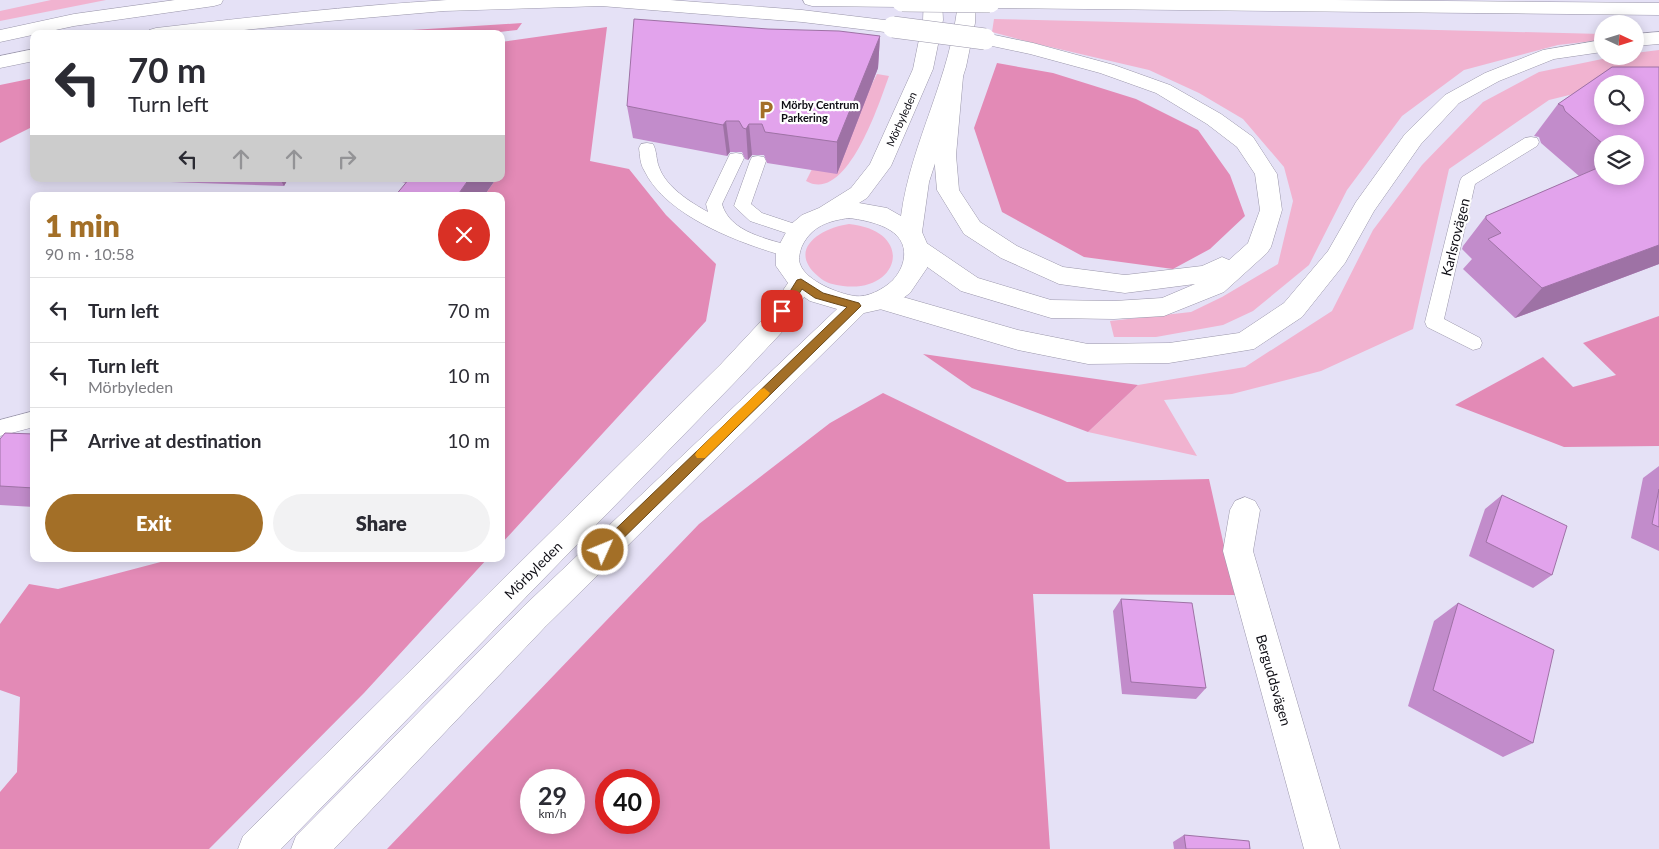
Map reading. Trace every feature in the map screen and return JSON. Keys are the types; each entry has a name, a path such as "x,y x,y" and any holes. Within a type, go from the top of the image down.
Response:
{"main road":[{"path":"0,36 74,20 214,0"},
{"path":"597,0 802,16 984,39 1033,49 1107,69 1163,89 1214,119 1245,142 1266,174 1271,210 1259,247 1215,286 1164,307 1114,310 1050,309 970,285 879,214 849,210 825,214 810,221 793,241 788,266 801,283 819,296 869,303 1018,340 1088,354 1169,353 1245,342 1293,310 1337,257 1364,208 1413,139 1452,98 1492,77 1550,54 1594,47"},
{"path":"188,30 283,18 411,7 618,0"},
{"path":"812,0 1659,9"},
{"name":"Mörbyleden","path":"825,214 859,193 880,166 923,69 933,20 933,0"},
{"path":"310,849 534,617 869,303 901,287 916,268 914,240 918,176 953,77 967,25 967,0"},
{"path":"1644,39 1659,38"},
{"path":"0,62 30,56"},
{"path":"953,77 945,155 948,190 972,228 1009,252 1059,275 1124,284 1207,274 1259,247"},
{"name":"Mörbyleden","path":"256,849 730,371 773,325 801,283"},
{"name":"Berguddsvägen","path":"1245,510 1238,551 1322,849"}],"lane":[{"name":"Karlsrovägen","path":"1473,343 1434,322 1468,181 1531,142"},
{"path":"647,148 651,170 670,194 704,218 760,242 793,241"},
{"path":"733,229 719,218 714,204 736,158"},
{"path":"758,161 742,206 793,241"},
{"path":"0,428 30,420"}],"shaded area":[{"path":"51,0 106,0 0,21 0,11"},
{"path":"994,19 1594,34 1594,41 1558,45 1464,70 1402,116 1347,190 1309,265 1253,311 1223,325 1156,337 1114,337 1110,321 1191,312 1222,297 1278,264 1293,201 1284,167 1243,119 1199,93 1149,70 992,32"},
{"path":"522,23 517,30 505,31 412,30"},
{"path":"607,27 590,161 629,169 666,215 716,264 706,321 505,540 505,192 487,192 494,182 505,182 505,41"},
{"path":"1659,50 1659,74 1644,77 1644,75 1594,75 1594,89 1549,100 1449,169 1413,329 1321,371 1232,394 1164,400 1197,456 1088,432 1138,385 1245,367 1332,311 1373,230 1422,165 1483,102 1539,72 1594,61 1594,65 1644,65 1644,52"},
{"path":"997,63 1053,73 1136,99 1198,130 1230,175 1245,216 1210,249 1173,269 1084,257 1002,212 974,128"},
{"path":"877,74 889,76 870,127 860,147 848,165 835,178 821,184 806,181 812,169 847,134"},
{"path":"30,79 30,128 0,143 0,85"},
{"path":"849,224 870,229 884,238 892,249 892,260 888,271 877,280 862,286 843,286 824,281 810,267 806,258 806,249 818,235 838,226"},
{"path":"1659,316 1659,446 1564,447 1455,405 1543,357 1573,387 1616,375 1583,343"},
{"path":"923,354 1138,385 1088,432 972,388"},
{"path":"883,393 1067,482 1209,479 1235,595 1033,594 1050,849 387,849 699,524 830,423"},
{"path":"161,562 484,562 364,693 209,849 0,849 0,792 17,772 20,697 0,690 0,624 29,584 58,589"}],"building":[{"name":"Mörby Centrum Parkering","path":"634,19 768,29 839,31 880,36 837,142 765,132 762,124 749,124 746,129 743,128 739,121 726,121 723,125 627,106"},
{"path":"1612,67 1659,67 1659,245 1542,288 1488,239 1501,233 1486,219 1486,216 1594,169 1594,185 1644,185 1644,135 1594,136 1565,111 1563,106 1558,104 1594,79 1594,125 1644,125 1644,75 1600,75"},
{"path":"407,182 467,182 460,192 398,192"},
{"path":"5,433 30,434 30,488 0,486 0,439"},
{"path":"1659,489 1659,527 1652,524"},
{"path":"1502,495 1567,526 1552,575 1486,542"},
{"path":"1121,599 1192,603 1206,688 1131,682"},
{"path":"1458,603 1554,650 1533,743 1433,690"},
{"path":"1184,835 1249,841 1250,849 1186,849"}],"slow traffic":[{"path":"701,455 764,393"}],"place":[{"name":"Mörby Centrum Parkering","path":"766,110"}],"route":[{"path":"603,550 809,349 856,306 819,296 801,283 782,311"}]}
